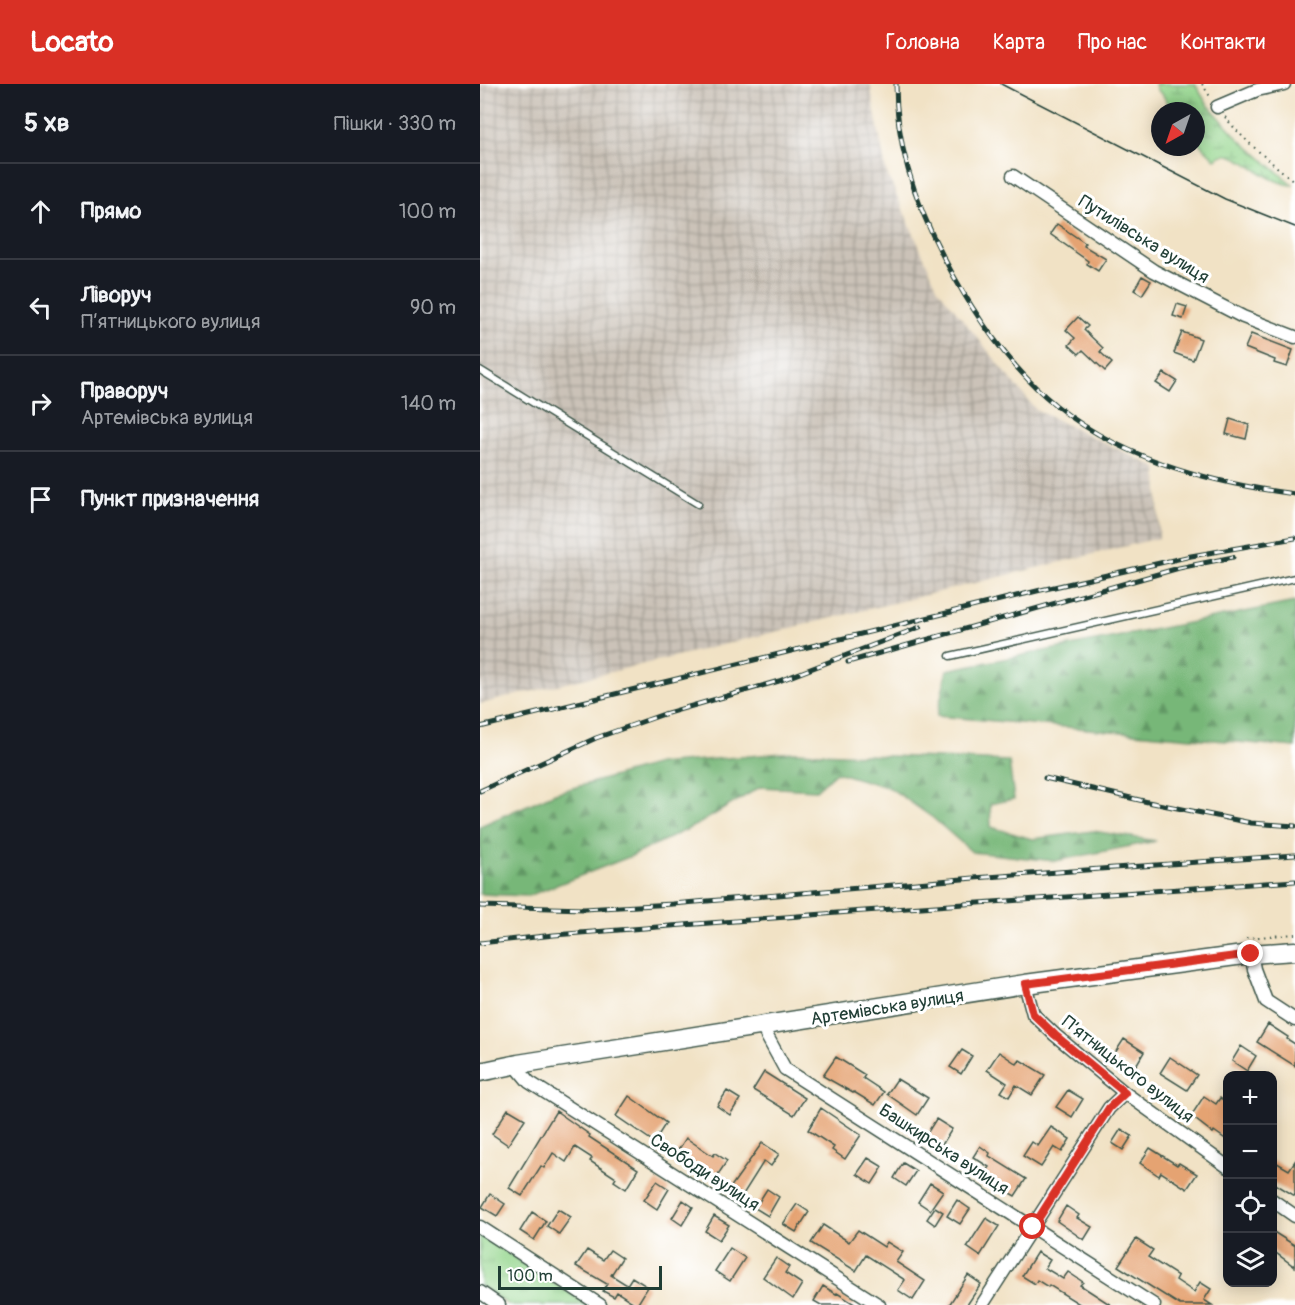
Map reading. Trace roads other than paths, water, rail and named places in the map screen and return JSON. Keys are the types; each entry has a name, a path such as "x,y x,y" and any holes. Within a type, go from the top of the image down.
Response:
{"main road":[{"name":"Артемівська вулиця","path":"480,1072 1248,946 1295,951"}],"street":[{"path":"1216,107 1257,90 1284,84"},
{"name":"Путилівська вулиця","path":"1013,176 1154,271 1243,317 1295,337"},
{"path":"1248,946 1266,1001 1295,1020"},
{"name":"П’ятницького вулиця","path":"1025,984 1033,1014 1055,1035 1125,1093 1223,1164"},
{"name":"Башкирська вулиця","path":"762,1027 785,1069 1154,1305"},
{"name":"Свободи вулиця","path":"518,1064 519,1070 530,1082 879,1305"},
{"path":"982,1305 1109,1108 1125,1093"},
{"path":"1277,1203 1295,1216"},
{"path":"480,1227 600,1305"},
{"path":"480,1292 500,1305"}],"lane":[{"path":"480,370 698,504"},
{"path":"950,656 1295,578"}],"tram line":[{"path":"1001,84 1225,199 1295,227"}],"railway":[{"path":"896,84 904,151 917,195 934,238 976,313 1029,381 1071,417 1130,450 1195,474 1295,494"},
{"path":"480,727 1041,590 1191,556 1295,538"},
{"path":"848,662 1179,568 1233,557"},
{"path":"480,791 596,738 664,714 779,681 920,627"},
{"path":"1045,778 1251,823 1295,826"},
{"path":"480,906 584,909 673,904 974,878 1295,855"},
{"path":"480,943 850,912 1295,881"}]}
